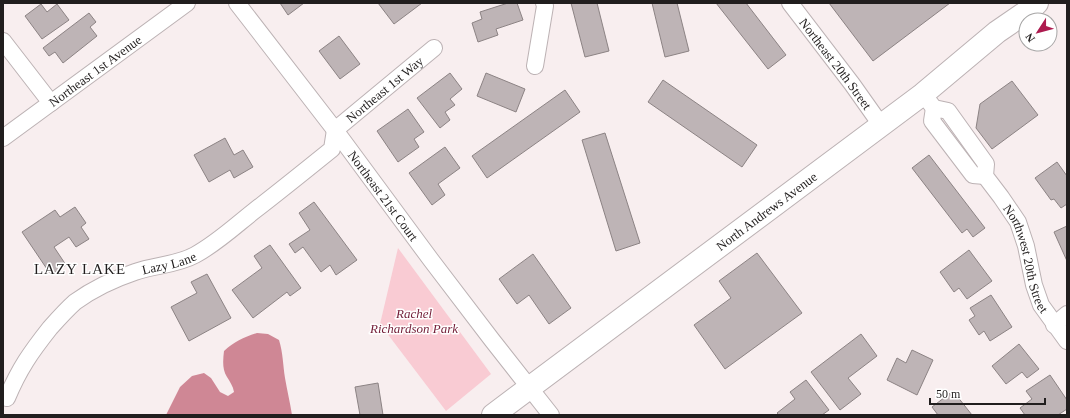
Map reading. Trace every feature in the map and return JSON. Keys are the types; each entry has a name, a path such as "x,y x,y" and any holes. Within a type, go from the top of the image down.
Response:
{"main road":[{"name":"North Andrews Avenue","path":"493,415 881,125 928,101 997,32 1037,3"}],"street":[{"name":"Northeast 1st Avenue","path":"3,138 187,3"},
{"name":"Northeast 21st Court","path":"238,3 335,130 431,260 551,415"},
{"path":"535,66 545,6 544,3"},
{"name":"Northeast 20th Street","path":"790,3 852,84 881,125"},
{"path":"3,41 51,103"},
{"name":"Northeast 1st Way","path":"335,130 434,48"},
{"name":"Northwest 20th Street","path":"928,101 932,121 973,175 985,176 1001,196 1018,222 1026,246 1034,285 1041,305 1067,341"},
{"name":"Lazy Lane","path":"8,398 16,378 31,352 74,303 97,288 123,276 147,268 180,262 205,249 332,149 335,130"},
{"path":"1054,324 1067,314"}],"green space":[{"name":"Rachel Richardson Park","path":"398,248 491,374 446,411 380,324"}],"shaded area":[{"path":"257,333 268,334 279,340 292,415 166,415 180,387 192,376 204,373 211,378 220,392 228,396 234,392 224,371 224,351 239,340"}],"building":[{"path":"280,3 304,3 288,15"},
{"path":"378,3 422,3 394,24"},
{"path":"508,3 517,3 523,20 496,29 498,35 478,42 472,23 482,19 480,12"},
{"path":"571,3 597,3 609,51 585,57"},
{"path":"652,3 677,3 689,51 665,57"},
{"path":"716,3 746,3 786,55 768,69"},
{"path":"829,3 950,3 873,61"},
{"path":"41,4 47,12 57,4 69,20 42,39 25,16"},
{"path":"89,13 96,22 90,27 97,36 63,63 55,52 49,56 43,48"},
{"path":"339,36 360,64 340,79 319,51"},
{"path":"450,73 462,89 450,99 455,105 445,112 450,120 440,128 417,98"},
{"path":"486,73 525,89 516,112 477,96"},
{"path":"663,80 757,145 742,167 648,102"},
{"path":"1012,81 1038,115 992,149 976,128 980,104"},
{"path":"565,90 580,112 487,178 472,156"},
{"path":"408,109 424,132 414,139 419,147 398,162 377,131"},
{"path":"605,133 640,243 616,251 582,140"},
{"path":"225,138 234,155 243,150 253,167 234,178 230,170 209,182 194,155"},
{"path":"445,147 460,168 438,184 445,195 432,205 409,173"},
{"path":"929,155 985,228 973,237 967,229 962,233 912,168"},
{"path":"1057,162 1067,176 1067,204 1061,208 1054,199 1051,200 1035,178"},
{"path":"314,202 357,260 336,275 330,265 321,272 303,247 295,253 289,244 310,230 299,213"},
{"path":"75,207 86,223 81,227 89,239 76,247 69,237 54,247 66,265 51,275 22,232 55,210 60,217"},
{"path":"1067,226 1067,261 1054,232"},
{"path":"270,245 301,288 290,296 287,292 253,318 232,290 262,268 254,256"},
{"path":"969,250 992,281 967,299 959,288 954,292 940,272"},
{"path":"757,253 802,313 725,369 694,325 731,298 719,281"},
{"path":"533,254 571,308 549,324 529,295 517,304 499,279"},
{"path":"207,274 231,318 189,341 171,307 197,293 191,282"},
{"path":"991,295 1012,327 990,341 984,331 979,335 969,320 975,316 970,308"},
{"path":"861,334 877,356 848,378 861,394 840,410 811,372"},
{"path":"1019,344 1039,369 1027,378 1022,372 1006,384 992,366"},
{"path":"912,350 933,360 917,395 887,380 897,358 906,363"},
{"path":"1050,375 1067,400 1067,409 1058,415 1025,415 1020,408 1032,399 1026,391"},
{"path":"806,380 829,410 822,415 779,415 777,413 795,399 790,392"},
{"path":"378,383 383,415 360,415 355,387"},
{"path":"953,391 972,415 938,415 932,407"}],"district":[{"name":"LAZY LAKE","path":"80,269"}]}
